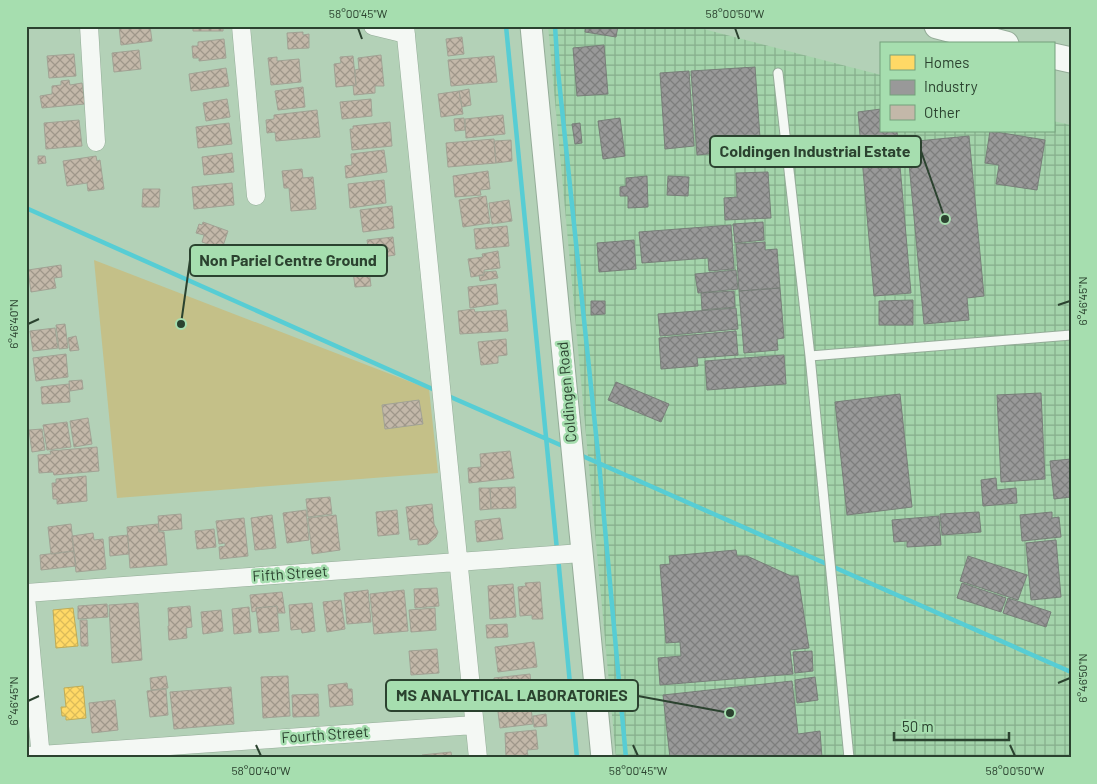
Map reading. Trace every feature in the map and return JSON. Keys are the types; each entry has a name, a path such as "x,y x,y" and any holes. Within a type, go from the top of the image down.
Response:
{"main road":[{"path":"937,26 998,42"},
{"path":"1054,56 1071,60"}],"street":[{"path":"89,26 96,142"},
{"path":"242,26 256,196"},
{"path":"373,26 405,30 478,758"},
{"name":"Coldingen Road","path":"532,26 568,554 602,758"},
{"name":"Fifth Street","path":"26,595 568,554"},
{"path":"26,595 36,756"},
{"name":"Fourth Street","path":"36,756 474,725"}],"lane":[{"path":"778,73 810,356 849,758"},
{"path":"810,356 1071,335"}],"shaded area":[{"path":"548,26 692,26 880,75 880,132 1054,132 1054,121 1071,125 1071,758 616,758"},
{"path":"94,260 429,389 438,473 117,498"}],"building: Homes":[{"path":"73,608 78,646 56,648 53,610"},
{"path":"83,686 86,718 66,720 66,716 62,716 61,707 66,707 64,688"}],"building: Industry":[{"path":"586,26 618,26 616,37 585,32"},
{"path":"604,45 608,94 577,96 573,48"},
{"path":"755,67 760,138 718,141 719,153 697,155 691,71"},
{"path":"689,71 694,146 665,149 660,73"},
{"path":"880,109 880,132 897,132 911,293 874,296 858,112"},
{"path":"620,118 625,156 603,159 598,121"},
{"path":"580,123 582,143 575,144 572,124"},
{"path":"990,132 1045,140 1037,190 996,184 999,165 985,163"},
{"path":"969,136 984,296 967,298 969,320 924,324 907,142"},
{"path":"768,172 771,218 725,220 724,198 737,197 736,173"},
{"path":"647,176 648,207 628,208 628,196 620,196 620,187 626,186 626,178"},
{"path":"668,176 689,177 688,196 667,195"},
{"path":"763,222 764,240 735,243 733,224"},
{"path":"731,225 734,269 709,271 708,258 642,263 639,232"},
{"path":"634,240 636,269 599,272 597,243"},
{"path":"765,242 765,250 777,249 780,288 739,291 736,244"},
{"path":"736,270 738,289 698,293 695,274"},
{"path":"780,288 784,338 777,339 778,350 744,353 739,291"},
{"path":"734,291 735,307 702,310 701,293"},
{"path":"913,300 913,325 879,325 879,301"},
{"path":"591,301 605,301 605,314 591,315"},
{"path":"736,308 738,329 660,336 658,314"},
{"path":"736,331 738,355 697,358 698,366 661,369 659,338"},
{"path":"784,355 786,384 707,390 705,361"},
{"path":"616,382 669,404 661,422 608,400"},
{"path":"1041,393 1045,479 1001,482 997,395"},
{"path":"900,394 912,507 847,515 835,402"},
{"path":"1071,459 1071,497 1054,499 1050,461"},
{"path":"996,478 997,490 1016,488 1017,503 983,506 981,480"},
{"path":"979,512 981,532 942,535 940,514"},
{"path":"1052,512 1052,518 1059,517 1061,537 1022,541 1020,515"},
{"path":"939,516 941,545 907,547 907,541 894,542 892,520"},
{"path":"1056,540 1061,597 1031,600 1026,543"},
{"path":"736,550 737,556 747,556 791,576 798,576 809,648 790,650 793,674 660,685 658,658 681,656 680,642 666,643 660,565 670,564 669,556"},
{"path":"968,556 1027,575 1018,600 960,581"},
{"path":"962,583 1006,598 1001,612 957,598"},
{"path":"1008,598 1051,612 1046,627 1003,613"},
{"path":"812,651 813,671 795,673 793,652"},
{"path":"815,677 818,700 797,703 795,680"},
{"path":"792,681 798,734 820,731 822,758 670,758 663,695"}],"building: Other":[{"path":"119,26 150,26 152,41 121,45"},
{"path":"193,26 223,26 223,31 193,31"},
{"path":"303,32 303,35 309,34 309,48 288,49 287,33"},
{"path":"462,37 464,54 448,56 446,39"},
{"path":"224,39 226,58 199,61 199,58 193,58 192,46 198,46 198,42"},
{"path":"139,50 141,69 114,72 112,53"},
{"path":"74,54 76,76 49,78 47,56"},
{"path":"381,55 384,86 375,86 375,93 354,95 353,85 356,85 355,70 359,69 358,58"},
{"path":"353,56 356,85 336,87 334,64 341,63 340,57"},
{"path":"494,56 497,82 451,86 448,60"},
{"path":"277,57 277,61 299,59 301,82 271,85 268,58"},
{"path":"226,68 229,86 191,91 189,74"},
{"path":"69,80 70,85 82,83 85,104 42,108 40,96 52,94 52,86 61,85 61,81"},
{"path":"303,87 305,107 278,110 275,91"},
{"path":"469,89 471,105 462,107 459,91"},
{"path":"459,91 463,114 441,117 438,94"},
{"path":"227,99 230,117 206,121 203,103"},
{"path":"371,99 372,116 342,119 340,102"},
{"path":"317,110 320,137 276,141 275,132 267,133 266,120 274,119 274,115"},
{"path":"503,115 505,134 466,138 465,119"},
{"path":"464,118 465,130 455,131 454,119"},
{"path":"79,120 82,146 46,149 44,123"},
{"path":"390,122 392,146 352,150 350,129 353,129 353,126"},
{"path":"229,123 232,144 198,148 196,127"},
{"path":"494,139 496,163 448,167 446,143"},
{"path":"511,140 512,161 496,163 494,141"},
{"path":"384,150 387,172 346,178 345,166 352,165 351,154"},
{"path":"232,153 234,172 204,175 202,157"},
{"path":"38,156 45,156 46,163 38,164"},
{"path":"96,156 97,161 100,160 104,189 88,191 87,183 67,186 63,161"},
{"path":"302,169 303,178 313,177 316,209 291,211 289,188 284,188 282,171"},
{"path":"488,171 490,189 480,190 481,195 455,197 453,176"},
{"path":"384,180 386,203 350,208 348,184"},
{"path":"232,183 234,205 194,209 192,187"},
{"path":"143,189 160,189 159,207 142,207"},
{"path":"486,196 490,223 463,227 459,200"},
{"path":"509,200 512,221 492,224 489,203"},
{"path":"392,206 394,228 363,232 360,210"},
{"path":"203,222 228,231 222,249 202,242 204,235 196,233 199,224 202,225"},
{"path":"507,226 509,246 476,249 474,229"},
{"path":"393,237 395,255 370,259 367,240"},
{"path":"498,251 500,268 484,270 484,275 471,277 468,259 483,257 482,254"},
{"path":"61,265 62,277 54,278 56,288 31,292 28,270"},
{"path":"369,270 371,286 355,287 353,271"},
{"path":"496,271 498,278 480,281 479,275 484,275 484,272"},
{"path":"496,284 498,304 470,308 468,287"},
{"path":"474,309 475,312 506,310 508,331 460,334 458,311"},
{"path":"65,324 68,348 59,349 56,325"},
{"path":"55,328 58,348 33,351 30,331"},
{"path":"76,336 79,350 70,351 68,338"},
{"path":"506,339 507,355 498,356 498,363 481,365 478,342"},
{"path":"66,354 68,377 36,381 33,358"},
{"path":"82,380 83,389 70,391 69,381"},
{"path":"69,384 70,402 42,404 41,387"},
{"path":"419,400 423,424 385,429 382,405"},
{"path":"88,418 92,444 74,447 70,421"},
{"path":"67,422 71,447 47,450 43,425"},
{"path":"42,429 45,450 32,452 29,430"},
{"path":"97,447 99,471 54,475 53,472 39,473 38,455 51,454 50,451"},
{"path":"510,451 514,478 469,483 468,468 481,467 480,454"},
{"path":"86,476 87,501 57,504 57,499 53,499 52,483 56,483 56,479"},
{"path":"515,487 516,508 491,509 490,488"},
{"path":"479,488 490,488 491,509 480,510"},
{"path":"330,497 332,514 308,517 306,499"},
{"path":"432,504 434,524 438,532 436,537 428,544 418,545 418,539 410,540 406,507"},
{"path":"306,510 309,540 287,543 283,513"},
{"path":"397,510 399,534 378,536 376,512"},
{"path":"181,514 182,529 159,531 158,516"},
{"path":"272,515 276,548 255,550 251,518"},
{"path":"336,515 340,550 312,554 308,518"},
{"path":"244,518 248,556 220,559 219,547 225,546 225,543 219,544 216,521"},
{"path":"500,518 503,539 477,542 475,521"},
{"path":"71,524 74,551 51,554 48,527"},
{"path":"158,524 159,532 164,532 167,565 130,568 127,527"},
{"path":"214,529 216,547 197,549 195,531"},
{"path":"93,533 94,540 103,539 106,569 76,572 72,536"},
{"path":"128,535 129,554 110,556 109,537"},
{"path":"74,551 76,566 41,570 40,555"},
{"path":"540,582 543,619 532,619 532,615 520,616 518,587 526,586 525,583"},
{"path":"513,584 516,617 490,619 488,586"},
{"path":"437,588 439,606 415,608 414,589"},
{"path":"368,590 371,622 347,624 344,593"},
{"path":"404,590 408,631 374,634 370,594"},
{"path":"282,592 285,613 278,613 277,606 256,608 256,611 252,612 250,595"},
{"path":"341,600 345,629 327,632 323,602"},
{"path":"138,603 142,660 112,663 109,605"},
{"path":"312,603 315,631 302,633 301,629 291,630 289,605"},
{"path":"107,604 108,617 78,619 78,606"},
{"path":"190,606 192,627 186,628 187,638 169,640 168,608"},
{"path":"277,606 279,631 259,633 256,608"},
{"path":"249,607 251,632 234,634 232,609"},
{"path":"435,608 436,630 411,632 409,610"},
{"path":"221,610 223,631 203,634 201,612"},
{"path":"80,620 87,620 88,646 81,646"},
{"path":"507,624 508,637 487,638 486,625"},
{"path":"534,642 537,667 498,672 495,647"},
{"path":"437,649 439,673 411,675 409,651"},
{"path":"530,674 532,694 495,697 494,678"},
{"path":"166,676 168,688 151,690 150,678"},
{"path":"288,676 290,716 263,718 261,677"},
{"path":"347,683 348,689 352,689 353,705 330,707 328,685"},
{"path":"231,687 234,724 174,729 170,692"},
{"path":"166,689 168,715 150,717 147,691"},
{"path":"318,694 319,716 293,717 292,695"},
{"path":"115,700 118,730 92,733 89,703"},
{"path":"530,700 533,724 500,728 497,704"},
{"path":"546,714 547,726 534,727 533,716"},
{"path":"536,730 538,749 527,750 528,756 506,758 505,733"},
{"path":"451,752 452,758 422,758 422,755"}],"waterway":[{"path":"506,26 557,550"},
{"path":"555,26 558,71 599,463 626,758"},
{"path":"26,208 437,391"},
{"path":"446,395 565,447"},
{"path":"578,454 1071,672"},
{"path":"558,557 577,758"}],"place":[{"name":"Coldingen Industrial Estate","path":"945,219"},
{"name":"Non Pariel Centre Ground","path":"181,324"},
{"name":"MS ANALYTICAL LABORATORIES","path":"730,713"}]}
